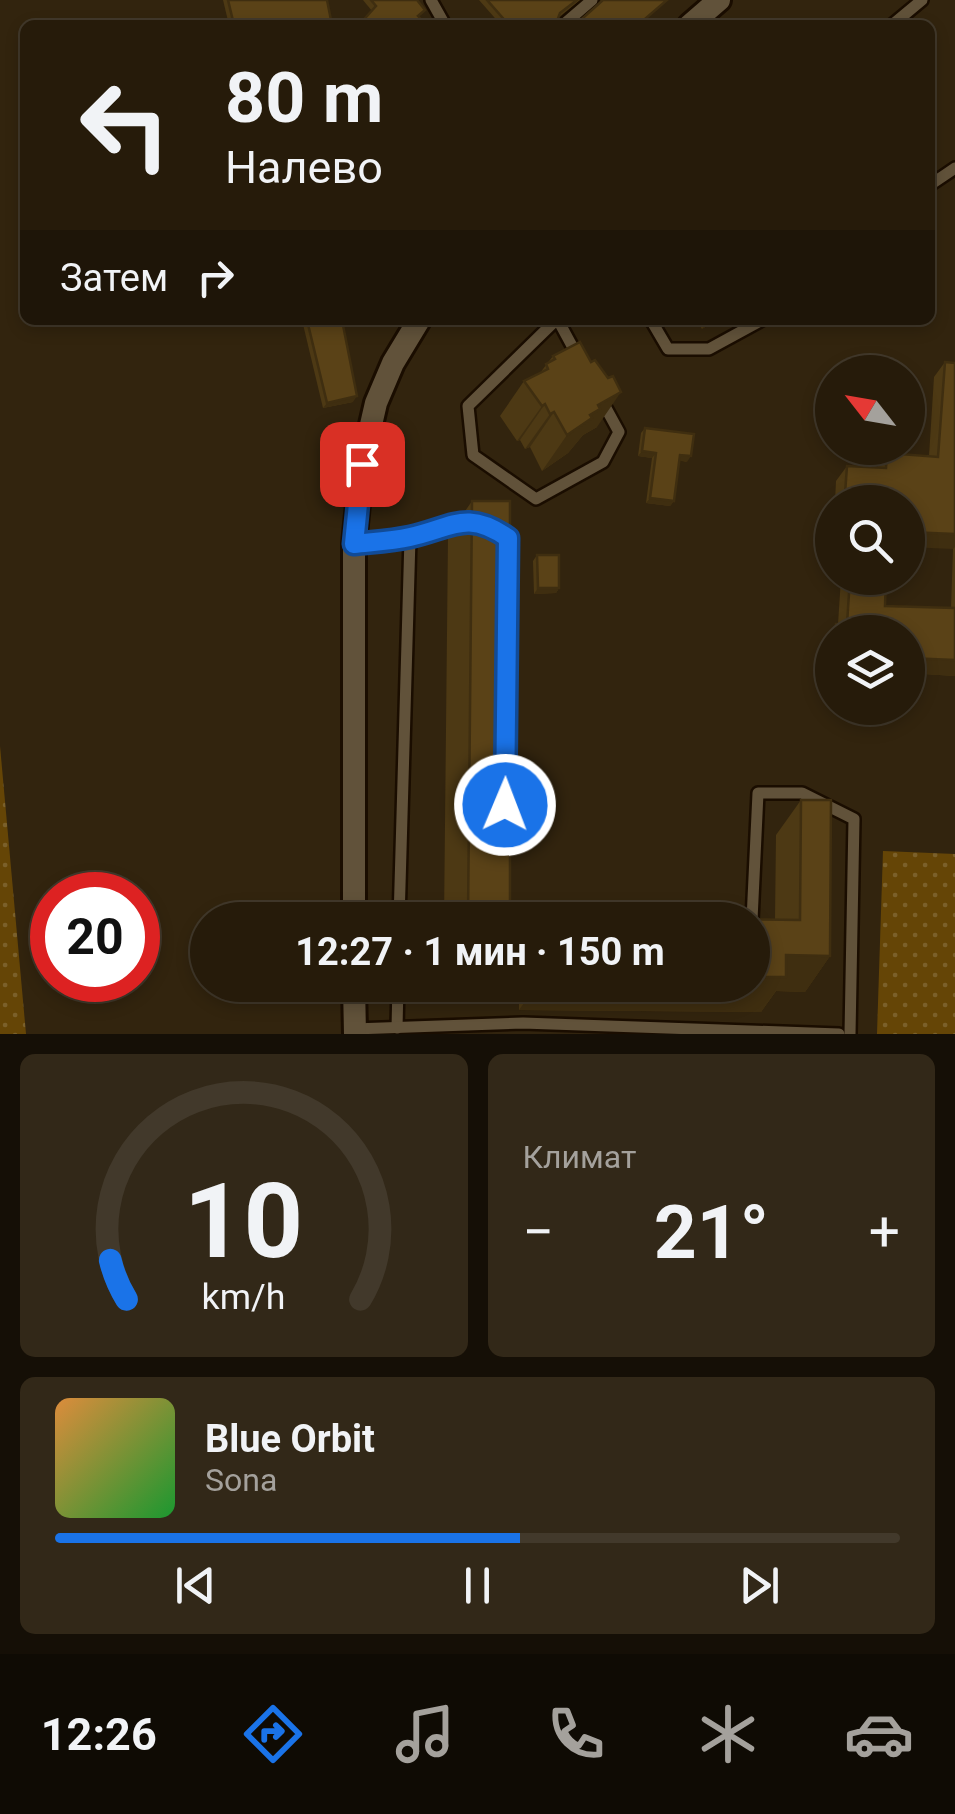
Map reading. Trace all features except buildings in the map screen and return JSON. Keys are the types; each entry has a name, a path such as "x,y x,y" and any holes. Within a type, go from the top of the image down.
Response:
{"street":[{"path":"696,20 719,0"},
{"path":"354,902 354,544 362,464 376,403 393,363 416,325"},
{"path":"354,1002 355,1031"}],"lane":[{"path":"569,20 592,0"},
{"path":"898,20 922,0"},
{"path":"552,325 468,406 473,455 536,499 603,462 619,432 593,384"},
{"path":"560,325 584,368"},
{"path":"654,325 668,349 709,349 753,325"},
{"path":"354,544 410,538 454,523 488,524"},
{"path":"400,902 410,538"},
{"path":"753,902 758,792 802,793 854,819 850,1034"},
{"path":"397,1028 398,1002"},
{"path":"355,1031 397,1028 839,1034"}],"shaded area":[{"path":"0,746 26,1034 0,1034"},
{"path":"883,851 955,854 955,1034 877,1034"}],"route":[{"path":"362,464 354,544 410,538 454,523 488,524 508,538 505,805"}]}
